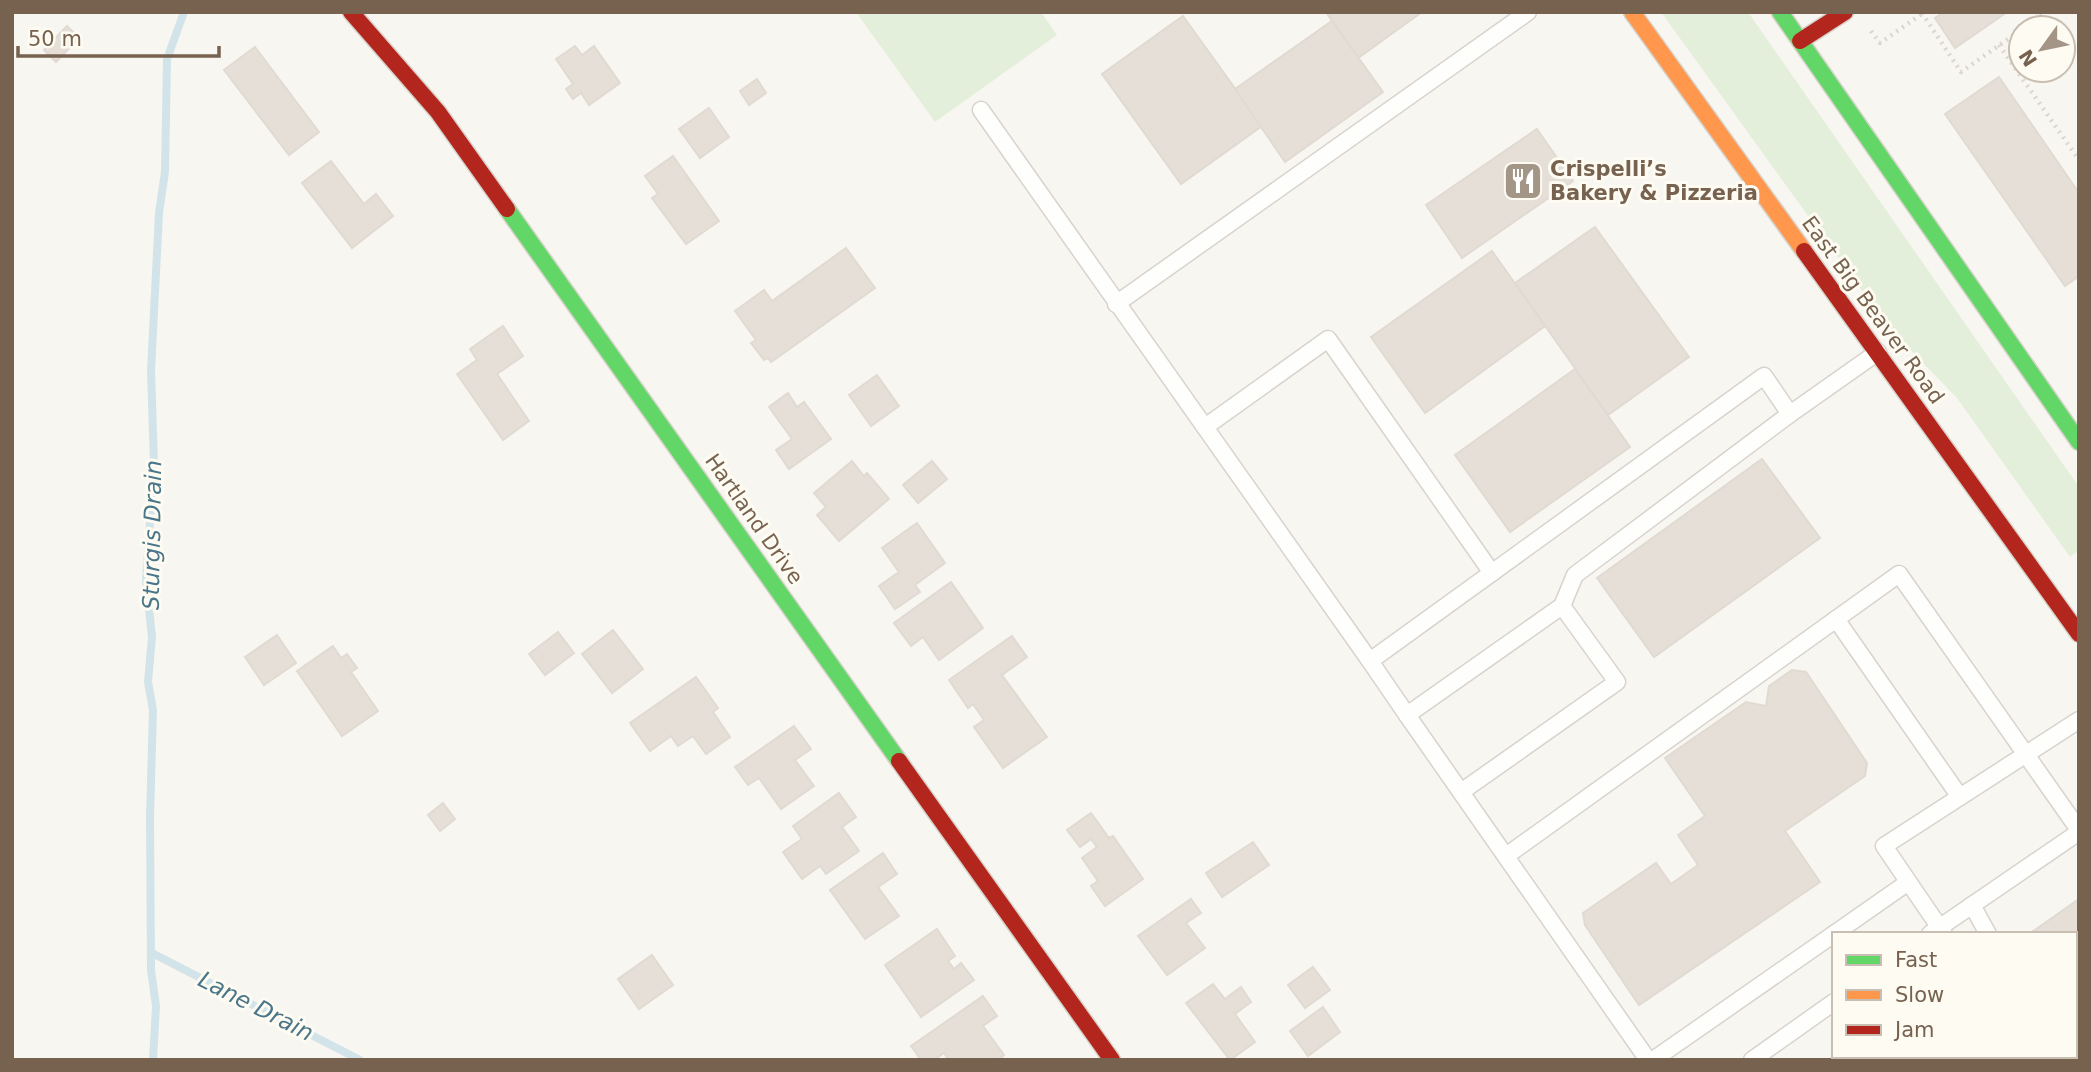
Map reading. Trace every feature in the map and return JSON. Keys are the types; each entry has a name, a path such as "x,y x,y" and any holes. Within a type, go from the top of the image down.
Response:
{"street":[{"name":"Hartland Drive","path":"351,12 438,112 1112,1060"},
{"name":"East Big Beaver Road","path":"1632,12 2079,634"},
{"path":"1780,12 2079,442"},
{"path":"1800,41 1845,12"},
{"path":"2050,593 2079,605"}],"lane":[{"path":"1116,304 1528,12"},
{"path":"981,110 1651,1060 1832,935"},
{"path":"1205,427 1328,339 1492,573"},
{"path":"1408,715 1562,606 1575,575 1790,414 1878,352"},
{"path":"1370,661 1764,376 1790,414"},
{"path":"1506,856 1899,574 2027,756 2079,831 1938,931 1884,846 2027,756 2079,720"},
{"path":"1461,792 1617,682 1562,606"},
{"path":"1836,619 1961,797"},
{"path":"1837,932 1908,883"},
{"path":"1972,905 1987,932"},
{"path":"1752,1060 1832,1003"}],"path":[{"path":"1869,28 1880,43 1923,13 1961,72 2007,39"},
{"path":"1999,45 2079,160"}],"green space":[{"path":"856,12 1041,12 1057,35 935,122"},
{"path":"1661,12 1748,12 2079,487 2079,556 2076,552 2070,557 1957,398 1889,328"}],"building":[{"path":"1326,12 1422,12 1358,58"},
{"path":"1944,12 2007,12 1955,48 1935,18"},
{"path":"1183,16 1262,126 1181,184 1102,74"},
{"path":"1332,21 1383,92 1285,162 1235,89"},
{"path":"67,26 79,38 56,62 44,50"},
{"path":"575,46 582,55 594,46 620,83 589,105 581,93 573,99 566,89 573,84 556,59"},
{"path":"255,47 319,132 289,155 224,70"},
{"path":"1999,77 2079,193 2079,276 2065,286 1945,114"},
{"path":"757,79 766,93 749,105 740,91"},
{"path":"709,108 729,137 700,158 679,129"},
{"path":"1537,129 1573,181 1462,258 1426,205"},
{"path":"673,156 719,221 686,244 652,198 658,194 645,176"},
{"path":"331,161 364,204 376,194 393,216 352,248 302,183"},
{"path":"1595,227 1689,357 1608,415 1515,283"},
{"path":"846,248 875,288 771,362 768,358 764,360 751,343 756,340 735,311 764,290 772,301"},
{"path":"1492,251 1545,326 1425,413 1371,337"},
{"path":"503,326 523,356 497,374 529,421 503,440 457,374 477,360 470,349"},
{"path":"1575,369 1630,447 1510,532 1455,455"},
{"path":"877,375 899,406 871,426 849,395"},
{"path":"788,393 797,407 804,402 831,439 789,469 776,450 792,439 769,407"},
{"path":"1762,459 1820,538 1654,657 1597,578"},
{"path":"852,461 864,476 867,473 889,499 839,541 817,515 826,507 814,493"},
{"path":"932,461 947,479 918,503 903,485"},
{"path":"917,523 945,563 915,585 920,592 895,609 879,586 899,572 882,548"},
{"path":"951,582 983,628 939,660 923,637 911,646 894,623"},
{"path":"613,630 643,669 612,693 582,654"},
{"path":"558,632 574,653 545,675 529,654"},
{"path":"277,635 296,663 264,685 245,657"},
{"path":"1012,636 1027,657 1002,675 1047,737 1003,768 974,727 984,720 973,704 968,708 949,680"},
{"path":"333,646 341,658 347,654 357,668 351,672 378,711 342,736 297,671"},
{"path":"1792,670 1806,672 1867,763 1865,776 1785,831 1820,882 1639,1005 1585,925 1583,913 1656,863 1671,884 1698,865 1678,835 1705,816 1665,758 1746,702 1766,706 1769,686"},
{"path":"696,677 718,708 713,712 730,737 706,754 693,736 678,746 671,736 650,751 630,723"},
{"path":"794,726 811,749 795,760 814,786 781,809 759,778 748,785 735,767"},
{"path":"839,793 856,817 842,827 859,851 826,874 820,866 802,879 783,852 802,839 793,826"},
{"path":"443,803 455,819 440,831 428,815"},
{"path":"1091,813 1109,838 1113,836 1143,879 1105,906 1091,886 1098,881 1082,858 1097,847 1091,839 1080,847 1067,830"},
{"path":"1253,842 1269,865 1222,897 1206,873"},
{"path":"883,853 897,874 878,887 899,916 865,939 830,890"},
{"path":"1191,899 1201,913 1186,923 1205,948 1167,975 1138,936"},
{"path":"2079,899 2079,948 2077,949 2077,932 2032,932"},
{"path":"937,929 955,956 948,961 954,969 961,963 974,980 921,1017 885,965"},
{"path":"652,955 673,985 639,1009 618,979"},
{"path":"1313,967 1330,990 1305,1008 1288,985"},
{"path":"1213,984 1225,999 1241,987 1251,1002 1235,1014 1255,1042 1230,1060 1186,1003"},
{"path":"2079,994 2079,1042 2077,1040"},
{"path":"983,996 997,1016 983,1026 1004,1055 998,1060 949,1060 944,1053 934,1060 921,1060 911,1046"},
{"path":"1323,1007 1340,1032 1308,1056 1290,1031"}],"waterway":[{"name":"Sturgis Drain","path":"153,1060 156,1006 151,970 150,816 153,710 148,682 152,637 146,580 154,463 151,371 159,213 165,172 167,59 184,12"},
{"name":"Lane Drain","path":"152,953 360,1060"}],"traffic: fast":[{"path":"1780,12 2079,442"},
{"path":"507,209 899,761"}],"traffic: slow":[{"path":"1632,12 1804,251"}],"traffic: jam":[{"path":"351,12 438,112 507,209"},
{"path":"1800,41 1845,12"},
{"path":"1804,251 2079,634"},
{"path":"899,761 1112,1060"}],"place":[{"name":"Crispelli’s Bakery & Pizzeria","path":"1523,181"}]}
